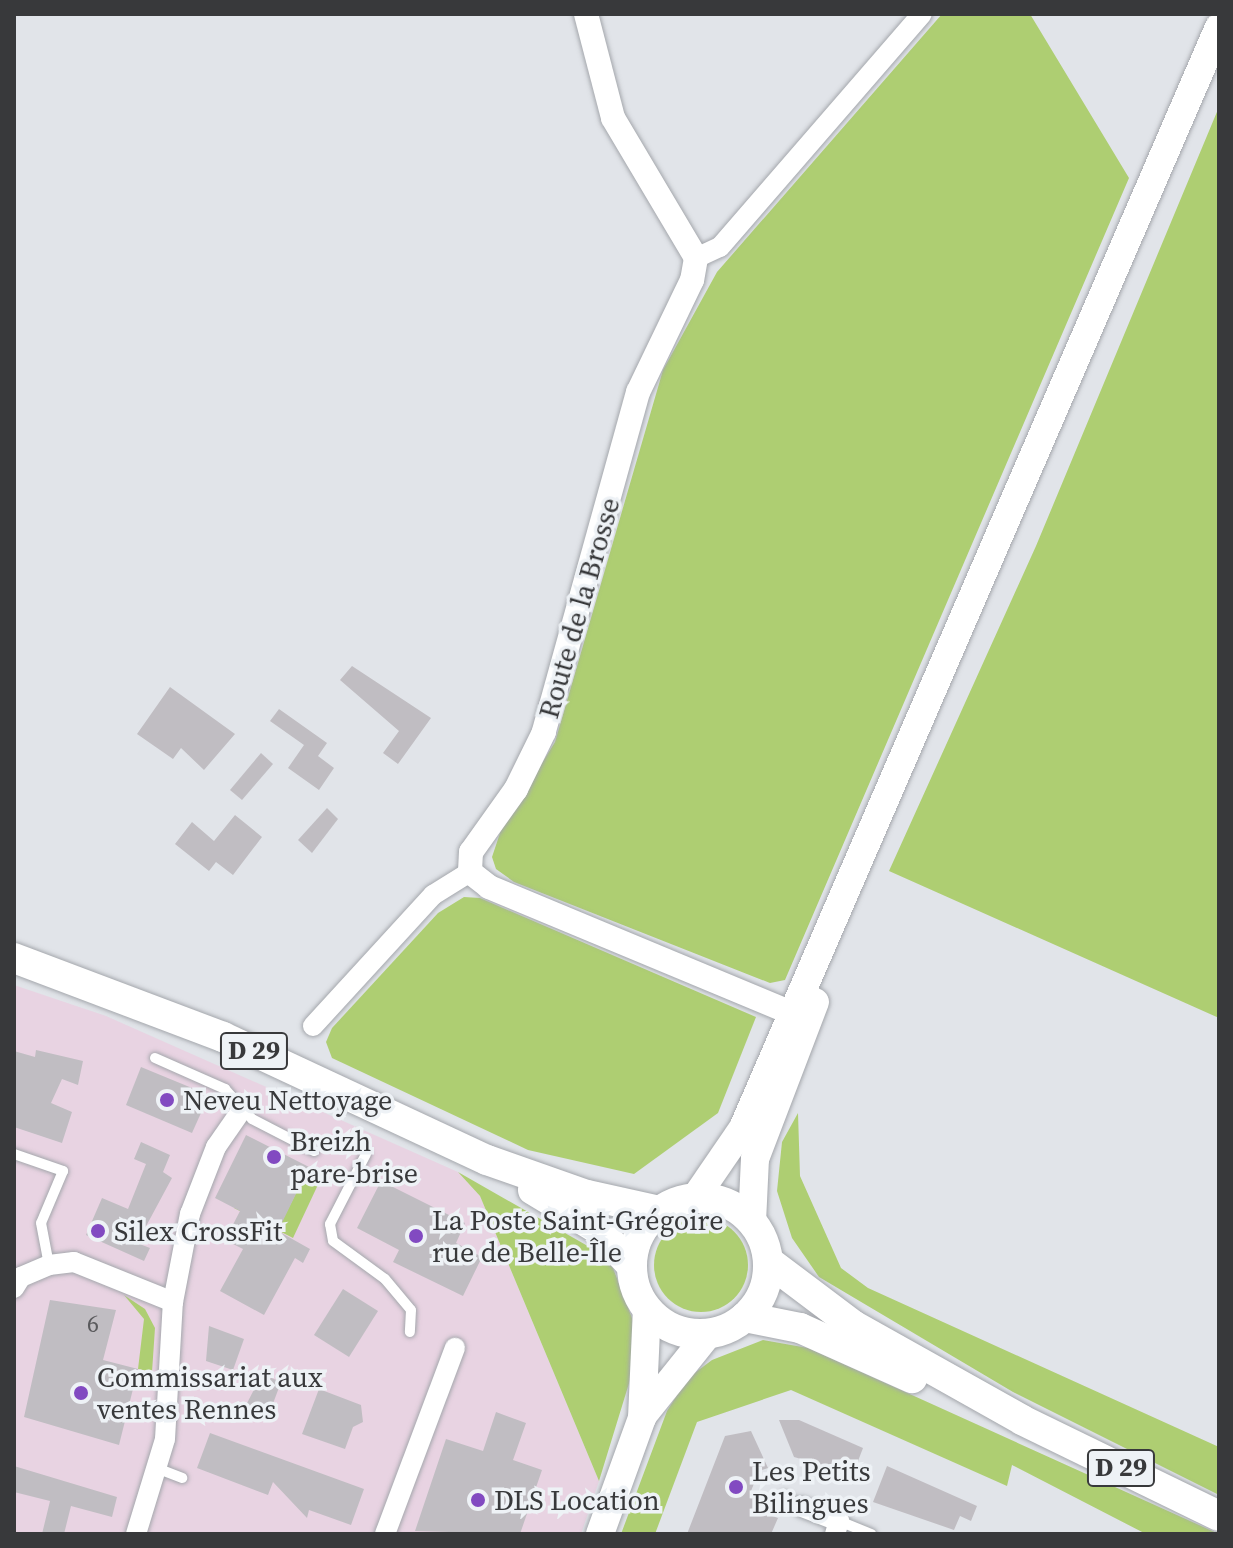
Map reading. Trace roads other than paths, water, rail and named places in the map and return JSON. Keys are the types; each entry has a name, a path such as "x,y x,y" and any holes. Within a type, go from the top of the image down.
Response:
{"main road":[{"path":"695,1198 743,1128 799,1016 867,847 1219,27"},
{"name":"D 29","path":"14,958 223,1037 487,1160 598,1198 660,1211"},
{"path":"642,1418 708,1334 745,1317 763,1292 768,1261 752,1222 755,1159 799,1016"},
{"name":"D 29","path":"487,1160 598,1229 632,1266"},
{"path":"600,1534 642,1418 647,1309 632,1266 639,1235 660,1211 695,1198 726,1203 752,1222"},
{"name":"D 29","path":"768,1261 853,1325 1022,1420 1219,1516"},
{"path":"647,1309 674,1329 708,1334"},
{"name":"D 29","path":"745,1317 800,1328 1022,1420"}],"street":[{"path":"586,14 613,118 696,258 720,247 922,14"},
{"name":"Route de la Brosse","path":"470,872 471,852 521,781 544,732 638,392 692,280 696,258"},
{"path":"313,1026 433,895 470,872 489,887 799,1016"},
{"path":"136,1534 159,1469 173,1374 173,1302 200,1186 243,1108"},
{"path":"16,1279 49,1265 98,1267 173,1302"},
{"path":"385,1534 455,1348"},
{"path":"802,1507 837,1528"}],"lane":[{"path":"155,1058 225,1089 252,1119 314,1151"},
{"path":"14,1154 63,1171 41,1223 49,1265"},
{"path":"366,1154 330,1224 333,1241 403,1300 411,1310 410,1332"},
{"path":"159,1469 182,1478"},
{"path":"784,1496 802,1507"},
{"path":"837,1528 872,1534"}],"place":[{"name":"Neveu Nettoyage","path":"167,1100"},
{"name":"Breizh pare-brise","path":"274,1157"},
{"name":"Silex CrossFit","path":"98,1231"},
{"name":"La Poste Saint-Grégoire rue de Belle-Île","path":"416,1236"},
{"name":"Commissariat aux ventes Rennes","path":"81,1393"},
{"name":"Les Petits Bilingues","path":"736,1487"},
{"name":"DLS Location","path":"478,1500"}]}
